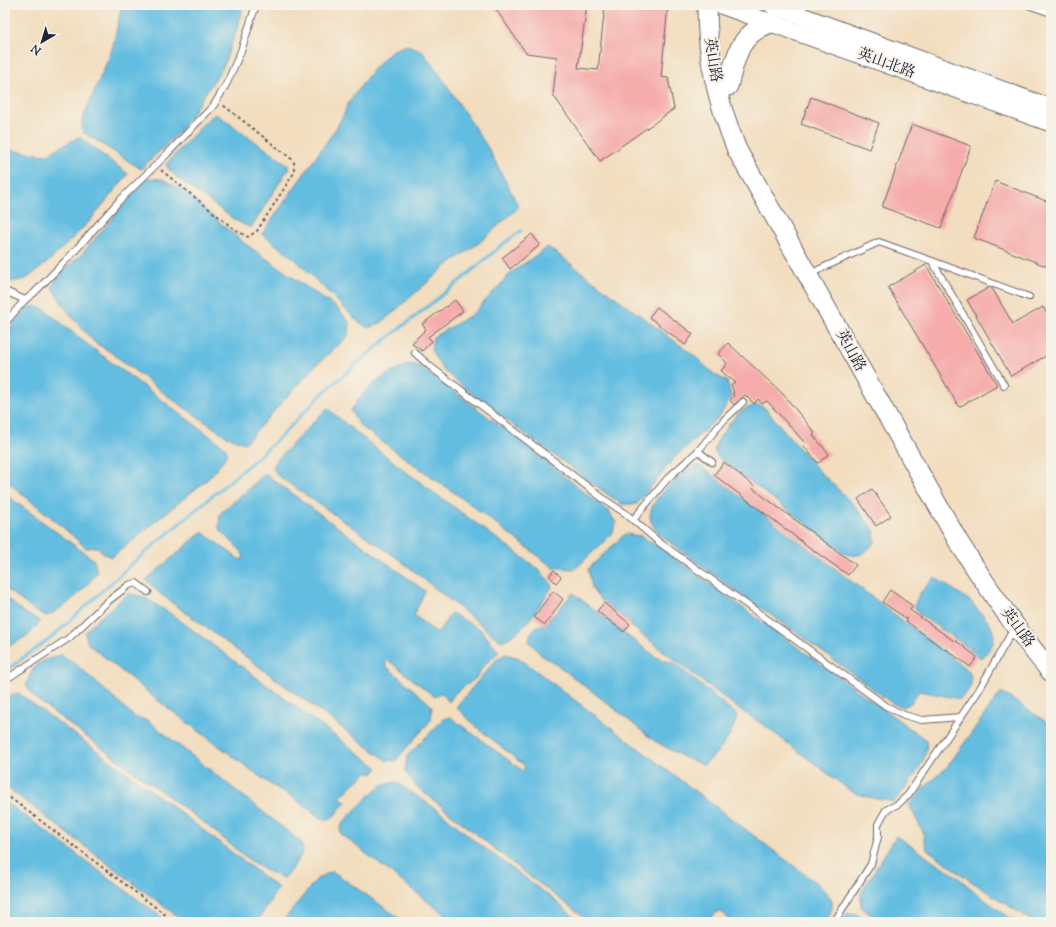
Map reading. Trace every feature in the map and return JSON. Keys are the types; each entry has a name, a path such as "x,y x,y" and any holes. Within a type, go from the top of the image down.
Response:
{"main road":[{"name":"英山路","path":"707,5 710,58 716,89 725,120 737,150 954,535 1015,627 1051,672"},
{"name":"英山路","path":"720,5 719,26 722,56 736,116 748,145 968,535 1008,596 1051,654"},
{"name":"英山北路","path":"720,5 774,10 1051,108"},
{"name":"英山北路","path":"774,10 1051,123"},
{"path":"728,86 741,45 747,37 763,26 774,10"}],"lane":[{"path":"5,323 25,300 34,293 73,253 119,201 191,130 217,100 226,85 241,51 256,5"},
{"path":"1028,5 1051,13"},
{"path":"818,270 879,242 1029,297"},
{"path":"932,261 1004,385"},
{"path":"5,291 25,300"},
{"path":"415,353 432,368 633,520 660,543 886,706 904,715 922,720 961,717"},
{"path":"633,520 668,478 698,452 724,420 744,402"},
{"path":"698,452 712,462"},
{"path":"5,680 69,638 107,602 129,585 136,583 148,592"},
{"path":"834,922 871,864 878,837 878,824 886,810 898,804 908,795 979,690 1015,627"}],"path":[{"path":"155,166 234,229 248,237 257,231 294,173 294,161 217,100"},
{"path":"5,794 175,922"}],"water":[{"path":"122,5 240,5 242,10 238,26 223,67 180,131 141,169 83,132 82,120 112,50"},
{"path":"407,45 421,50 442,78 488,148 519,207 479,243 446,266 381,323 368,328 355,319 295,259 262,234 337,127 347,105 374,68 391,51"},
{"path":"216,114 287,164 289,170 284,175 251,228 235,220 183,182 169,170 166,164 209,118"},
{"path":"79,137 128,174 88,223 48,262 26,279 11,282 5,280 5,148 15,151 46,155"},
{"path":"147,178 162,179 182,190 244,243 338,309 350,323 349,334 344,340 316,365 245,443 226,436 169,397 112,353 94,342 72,317 52,287 59,274 81,255"},
{"path":"548,247 692,354 715,375 727,381 731,397 719,417 675,457 637,504 621,504 487,406 443,370 431,350 433,337 473,314 512,272"},
{"path":"34,306 44,309 88,345 226,448 227,454 209,478 112,557 104,554 98,547 86,548 63,527 5,480 5,336 21,313 29,307"},
{"path":"409,364 419,366 517,438 609,512 616,523 612,534 575,569 554,568 470,504 360,426 351,411 356,402 376,382 391,372"},
{"path":"757,405 764,407 818,470 854,505 874,530 875,542 865,552 858,555 844,553 717,456 714,450 715,447 736,415 741,411"},
{"path":"327,408 404,470 537,568 552,584 551,589 524,626 517,632 501,641 400,560 277,475 273,467 277,460"},
{"path":"694,466 700,466 969,671 971,683 969,690 960,699 919,691 911,703 903,707 892,703 660,535 651,521 650,516 655,501 667,487"},
{"path":"265,474 425,591 414,615 437,634 451,613 480,629 499,652 483,666 476,678 455,693 449,702 441,692 435,697 388,660 385,665 432,706 431,720 395,761 386,760 159,593 146,580 202,532 240,560 244,558 242,552 219,529 220,514"},
{"path":"5,494 94,560 97,572 87,585 68,603 47,616 35,611 5,588"},
{"path":"625,534 641,536 660,548 926,740 925,756 922,763 894,802 852,792 765,726 736,707 610,608 592,588 588,569"},
{"path":"935,577 970,601 988,621 993,632 993,644 980,658 962,643 920,615 914,606 920,593"},
{"path":"129,593 145,598 171,614 378,768 373,774 367,772 340,797 346,802 334,816 325,821 291,796 270,784 160,702 88,644 85,633 90,626"},
{"path":"573,593 659,659 674,663 737,715 732,730 725,743 704,765 685,758 653,740 556,664 541,655 529,641 530,634 537,626 545,625"},
{"path":"5,597 23,612 40,621 29,635 5,648"},
{"path":"505,654 519,658 819,885 831,898 832,902 827,922 733,922 719,911 712,916 714,922 590,922 515,865 416,786 405,771 407,756 444,719 450,717 523,771 525,766 479,729 456,707 495,661"},
{"path":"61,655 72,661 136,718 147,720 301,842 303,852 291,870 283,878 272,874 251,861 203,822 36,699 26,685 32,672 42,661"},
{"path":"1001,692 1051,725 1051,922 1034,922 972,882 927,849 922,830 909,805 922,790 947,767"},
{"path":"18,693 168,803 278,888 257,922 185,922 5,786 5,698"},
{"path":"396,782 443,814 475,841 548,895 580,922 454,922 341,834 340,829 344,821 375,790 383,785"},
{"path":"5,801 168,922 5,922"},
{"path":"896,836 955,875 985,900 1016,922 880,922 861,907 861,893"},
{"path":"332,871 405,922 282,922 317,879"},
{"path":"854,913 870,922 839,922 846,914"}],"building":[{"path":"493,5 587,5 578,68 598,70 605,5 668,5 661,77 668,78 674,109 600,161 553,95 557,57 526,53"},
{"path":"811,97 879,123 869,149 801,124"},
{"path":"912,124 971,146 941,228 882,207"},
{"path":"995,181 1051,203 1051,268 974,238"},
{"path":"532,234 540,245 510,269 502,258"},
{"path":"926,265 997,385 959,407 888,287"},
{"path":"990,287 1013,324 1043,307 1051,320 1051,353 1011,376 967,300"},
{"path":"455,300 463,311 428,337 432,341 422,351 416,346 415,347 412,343 426,329 422,324"},
{"path":"657,307 693,334 685,345 649,317"},
{"path":"728,343 783,394 815,433 813,435 829,454 818,463 803,445 805,443 767,401 762,404 758,399 754,404 745,395 734,405 730,400 734,396 732,394 734,393 731,385 735,382 721,371 727,363 718,354"},
{"path":"724,462 754,486 752,488 856,565 848,575 714,475"},
{"path":"872,489 891,516 876,526 858,499"},
{"path":"554,570 561,577 556,583 549,576"},
{"path":"890,590 913,606 910,610 954,641 955,640 977,657 970,667 882,602"},
{"path":"553,591 563,599 545,625 534,617"},
{"path":"604,603 630,624 624,632 597,611"}],"waterway":[{"path":"5,671 52,637 134,562 257,458 323,393 379,345 521,231"}]}
